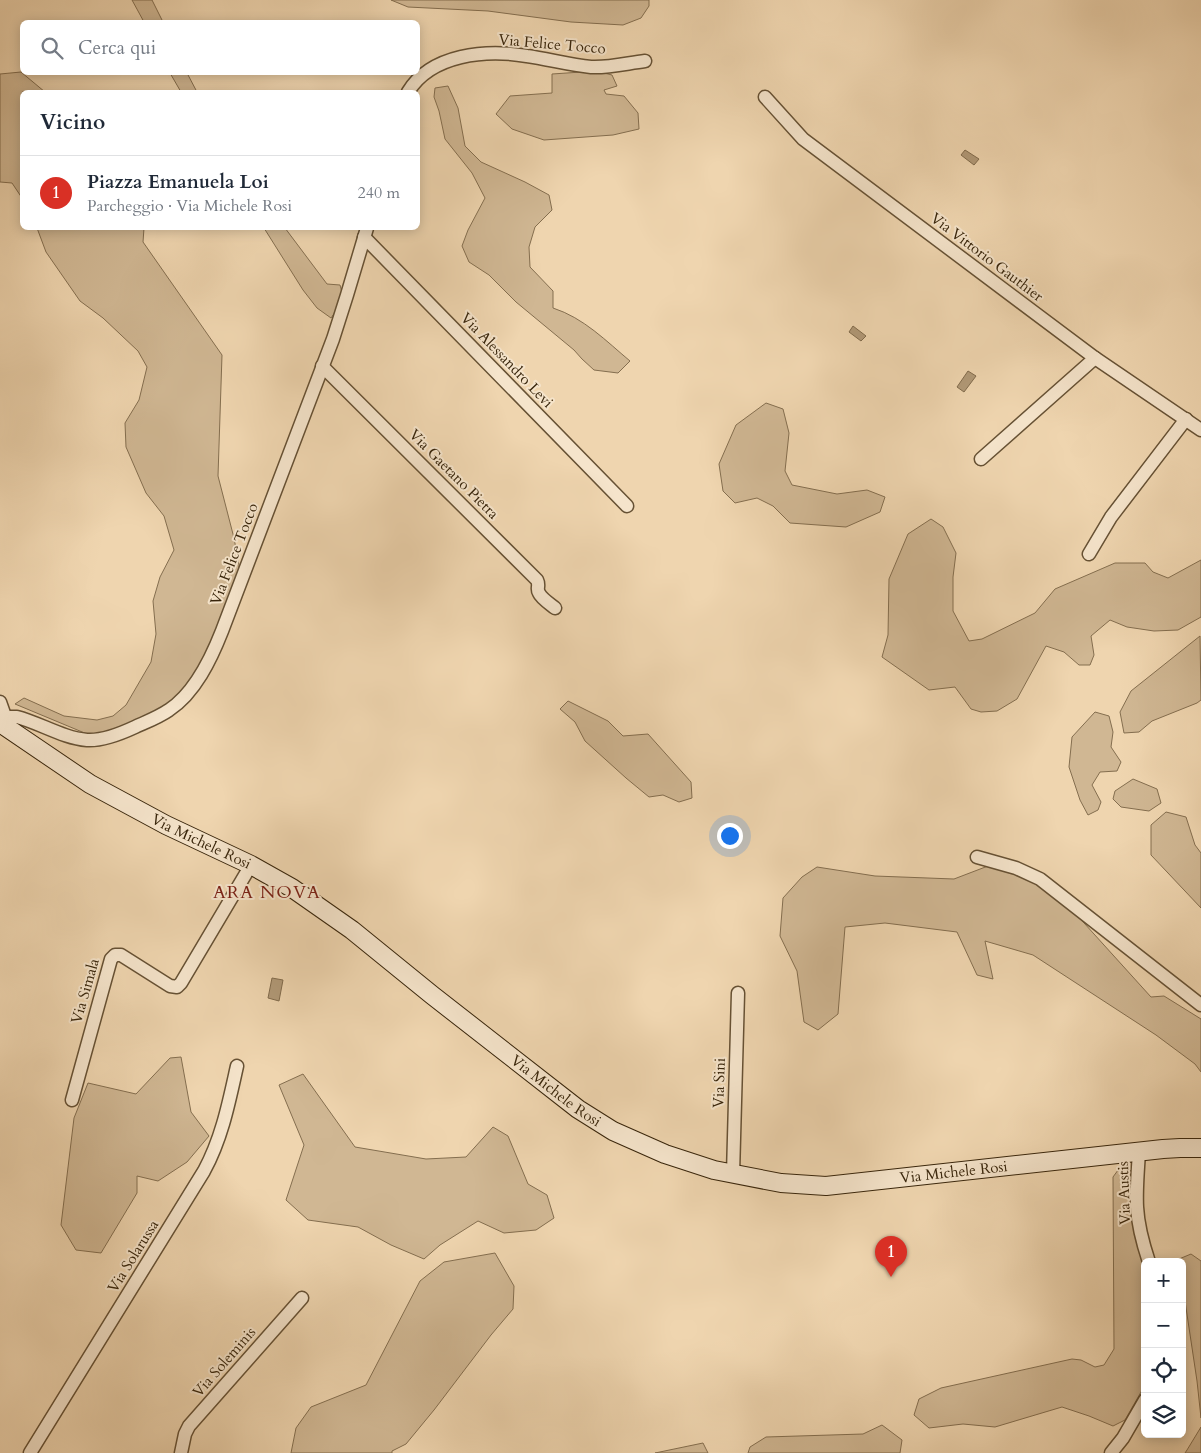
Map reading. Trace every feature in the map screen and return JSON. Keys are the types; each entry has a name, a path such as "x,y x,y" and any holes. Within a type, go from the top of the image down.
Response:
{"street":[{"name":"Via Felice Tocco","path":"410,90 418,79 436,66 479,55 525,56 593,67 645,61"},
{"name":"Via Vittorio Gauthier","path":"765,97 803,139 1095,358 1201,430"},
{"name":"Via Felice Tocco","path":"2,721 14,717 20,718 73,737 85,740 97,739 122,733 163,714 178,704 184,697 204,670 222,631 348,295 366,232"},
{"name":"Via Alessandro Levi","path":"366,232 627,506"},
{"path":"981,459 1095,358"},
{"name":"Via Gaetano Pietra","path":"322,366 537,580 539,593 555,608"},
{"path":"1089,554 1112,517 1186,419"},
{"path":"0,702 2,721"},
{"name":"Via Michele Rosi","path":"2,721 90,784 166,825 251,865 292,888 352,930 571,1103 621,1136 665,1154 703,1167 732,1174 796,1185 841,1185 1139,1152 1201,1148"},
{"path":"977,857 1016,868 1040,879 1201,1004"},
{"name":"Via Simala","path":"72,1100 110,959 115,955 121,955 170,986 176,987 181,983 251,865"},
{"name":"Via Sini","path":"732,1174 738,993"},
{"name":"Via Solarussa","path":"30,1453 204,1171 216,1148 223,1126 237,1066"},
{"name":"Via Austis","path":"1139,1152 1137,1209 1148,1258"},
{"name":"Via Soleminis","path":"181,1453 184,1436 189,1426 302,1298"},
{"path":"1111,1453 1126,1434 1141,1407"}],"shaded area":[{"path":"132,0 152,0 162,20 143,20"},
{"path":"391,0 649,0 649,6 641,18 623,25 571,22 488,11 408,7"},
{"path":"596,71 612,75 617,86 604,90 606,94 624,96 638,113 639,129 613,135 544,140 512,129 496,114 510,96 552,93 552,74"},
{"path":"20,72 20,75 25,75 43,90 20,90 20,195 12,183 0,182 0,74"},
{"path":"171,75 188,75 196,90 180,90"},
{"path":"448,86 458,108 465,146 481,162 549,195 552,210 535,227 529,247 530,267 553,291 553,308 585,324 630,361 618,373 594,370 574,350 516,302 489,275 469,262 462,246 468,230 485,198 472,173 445,139 434,97 435,88"},
{"path":"965,150 979,159 974,165 961,155"},
{"path":"38,230 144,230 143,242 222,355 218,476 234,538 239,565 238,578 206,662 172,706 106,734 87,734 15,704 24,698 64,716 97,720 113,716 126,705 151,662 156,634 153,601 160,577 174,550 164,516 146,493 126,447 125,423 139,400 147,367 138,351 103,318 80,301 46,252"},
{"path":"265,230 286,230 327,284 340,285 344,300 331,318 317,308 303,290"},
{"path":"853,326 866,336 861,341 849,332"},
{"path":"968,371 976,376 964,392 957,387"},
{"path":"766,403 783,409 789,433 785,471 792,485 837,494 867,490 885,497 880,512 846,527 790,523 773,506 757,498 735,503 723,491 719,464 736,425"},
{"path":"931,519 943,527 956,553 953,577 953,611 969,641 982,639 1035,613 1055,589 1115,563 1145,563 1153,572 1168,578 1201,560 1201,617 1178,630 1154,631 1127,627 1110,620 1091,636 1094,655 1090,665 1079,665 1064,652 1046,646 1017,699 997,711 981,712 971,709 955,687 929,690 882,657 888,635 889,579 908,534"},
{"path":"1200,636 1201,700 1152,721 1139,732 1124,733 1120,712 1131,691"},
{"path":"568,701 608,721 623,736 648,734 691,782 692,798 679,802 663,795 649,797 585,741 575,722 560,709"},
{"path":"1095,712 1109,716 1113,732 1111,747 1121,762 1117,771 1100,772 1092,785 1101,802 1098,810 1088,815 1080,800 1069,767 1072,737"},
{"path":"1133,779 1157,789 1161,803 1149,811 1121,807 1113,799 1115,791"},
{"path":"1166,812 1186,817 1195,845 1201,853 1201,908 1151,855 1151,825"},
{"path":"988,866 1022,873 1075,913 1151,997 1164,996 1201,1019 1201,1072 1195,1064 1156,1035 1033,955 985,941 993,979 977,975 957,932 885,923 845,927 838,1014 818,1030 804,1022 797,971 780,936 783,898 802,877 817,867 875,876 954,879"},
{"path":"272,978 283,980 279,1001 268,998"},
{"path":"181,1057 191,1112 209,1136 187,1162 158,1181 137,1176 137,1193 101,1253 76,1250 61,1225 74,1118 88,1083 136,1094 170,1058"},
{"path":"303,1074 355,1147 426,1159 466,1157 493,1127 508,1136 528,1184 547,1195 554,1218 536,1230 504,1233 478,1221 440,1245 424,1259 391,1245 358,1227 308,1220 286,1200 304,1145 279,1085"},
{"path":"1121,1166 1132,1171 1131,1182 1142,1258 1141,1392 1125,1420 1113,1426 1062,1407 995,1427 963,1424 929,1428 914,1415 919,1399 941,1388 1072,1359 1081,1360 1095,1367 1104,1365 1114,1349 1113,1177"},
{"path":"495,1253 514,1286 513,1309 406,1444 392,1451 392,1453 291,1453 296,1428 311,1407 366,1385 420,1281 444,1262"},
{"path":"1191,1254 1201,1261 1201,1418 1186,1308 1186,1258 1181,1258"},
{"path":"882,1425 902,1440 900,1453 748,1453 750,1447 766,1437 863,1434"},
{"path":"1201,1427 1201,1453 1185,1453 1187,1450"},
{"path":"703,1443 708,1453 655,1453"}],"place":[{"name":"Piazza Emanuela Loi","path":"891,1277"}],"district":[{"name":"ARA NOVA","path":"267,892"}]}
